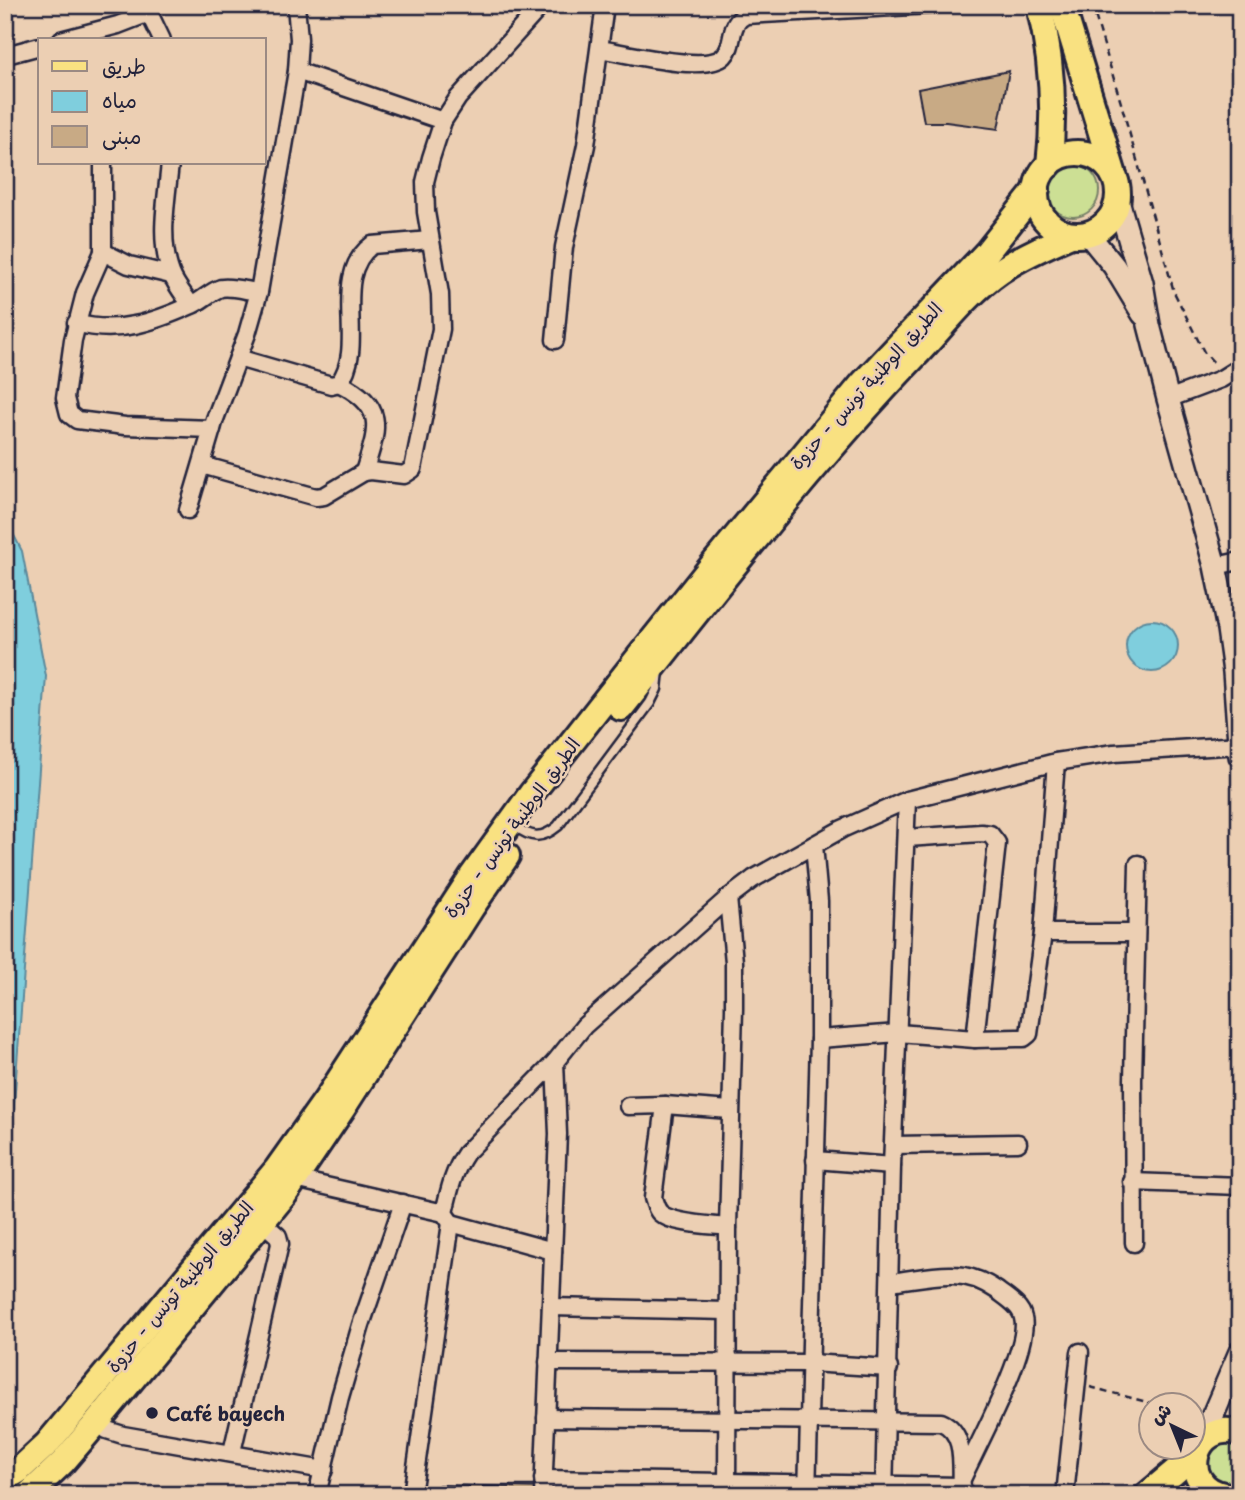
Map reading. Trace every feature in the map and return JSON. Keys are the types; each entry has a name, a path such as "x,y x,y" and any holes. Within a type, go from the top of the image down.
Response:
{"main road":[{"path":"1039,5 1049,47 1054,97 1054,131 1049,164"},
{"path":"1062,5 1078,65 1118,188 1118,201 1107,222 1079,234 1056,230 1045,219 1038,205 1037,189 1041,176 1049,164 1062,156 1077,153 1092,156 1105,164 1114,176"},
{"name":"الطريق الوطنية تونس - حزوة","path":"5,1479 55,1453 98,1421 262,1222 326,1100 472,876 557,787 658,662 698,599 863,383 987,252 1037,189"},
{"name":"الطريق الوطنية تونس - حزوة","path":"518,828 548,773 849,428 966,300 999,272 1024,257 1079,234"},
{"name":"الطريق الوطنية تونس - حزوة","path":"28,1495 55,1453 286,1174"},
{"path":"1206,1442 1217,1432 1227,1430 1240,1433"},
{"path":"1147,1495 1184,1462"},
{"path":"1196,1462 1202,1483 1221,1494 1240,1492"}],"street":[{"path":"188,510 212,429 239,358 259,292 297,71 299,38 296,5"},
{"path":"202,465 316,497 324,496 364,472 404,475 413,469 441,330 440,294 430,240 425,183 443,121 458,98 542,5"},
{"path":"555,340 564,247 586,145 605,5"},
{"path":"600,49 695,64 714,63 723,58 729,49 734,26 747,15 931,5"},
{"path":"69,38 118,25 149,9 161,38"},
{"path":"110,38 118,25"},
{"path":"10,54 38,47"},
{"path":"297,71 443,121"},
{"path":"103,164 103,251 85,293 76,323 65,398 69,414 77,420 125,426 212,429"},
{"path":"170,164 164,236 171,275 191,305"},
{"path":"1118,201 1142,283 1149,325 1168,399 1234,627 1240,756"},
{"path":"1079,234 1114,266 1149,325"},
{"path":"339,383 351,348 349,298 356,268 364,253 372,245 430,240"},
{"path":"103,251 129,265 171,275"},
{"path":"76,323 96,329 125,327 164,317 222,288 259,292"},
{"path":"239,358 331,386 339,383 360,394 370,407 376,428 364,472"},
{"path":"1168,399 1233,371"},
{"path":"1215,566 1240,561"},
{"path":"412,1495 451,1182 466,1153 555,1062 584,1026 753,879 842,829 907,800 1056,762 1114,753 1240,745"},
{"path":"819,1039 898,1033 975,1039 1024,1038 1029,1034 1043,933 1056,762"},
{"path":"884,1490 892,1166 907,800"},
{"path":"906,838 981,832 990,834 997,844 975,1039"},
{"path":"808,1489 819,1039 818,876 814,845"},
{"path":"1134,1243 1132,1182 1138,864"},
{"path":"727,1488 728,1227 734,962 728,898"},
{"path":"1043,933 1136,933"},
{"path":"555,1062 558,1134 543,1487 884,1490 962,1486"},
{"path":"628,1106 665,1105 730,1110"},
{"path":"665,1105 653,1198 657,1210 663,1216 673,1219 728,1227"},
{"path":"894,1145 1018,1143"},
{"path":"815,1160 892,1166"},
{"path":"286,1174 402,1203 553,1251"},
{"path":"1132,1182 1240,1186"},
{"path":"317,1495 340,1397 402,1203"},
{"path":"232,1452 280,1244 278,1236 262,1222"},
{"path":"890,1282 951,1274 970,1277 1006,1297 1019,1309 1023,1317 1022,1336 1015,1362 962,1486"},
{"path":"551,1307 727,1311"},
{"path":"1066,1495 1080,1352"},
{"path":"1206,1432 1240,1352"},
{"path":"548,1362 810,1363 889,1367"},
{"path":"546,1418 941,1422 949,1426 958,1438 962,1486"},
{"path":"98,1421 107,1430 123,1435 324,1470"}],"path":[{"path":"1091,5 1174,292 1204,352 1233,371"},
{"path":"1076,1384 1136,1398"}],"green space":[{"path":"1073,165 1083,167 1091,173 1097,181 1097,201 1091,209 1083,215 1073,217 1063,215 1055,209 1049,201 1047,191 1049,181 1055,173 1063,167"},
{"path":"1240,1439 1240,1476 1227,1482 1213,1482 1203,1462 1206,1462 1206,1449"}],"water":[{"path":"5,518 22,551 46,676 13,1117 5,1152"},
{"path":"1152,620 1162,622 1170,628 1176,636 1176,656 1170,664 1162,670 1152,672 1142,670 1134,664 1128,656 1126,646 1128,636 1134,628 1142,622"}],"building":[{"path":"1009,71 998,129 924,122 918,89"},
{"path":"439,1485 811,1495 438,1495"}],"place":[{"name":"Café bayech","path":"152,1413"}]}
